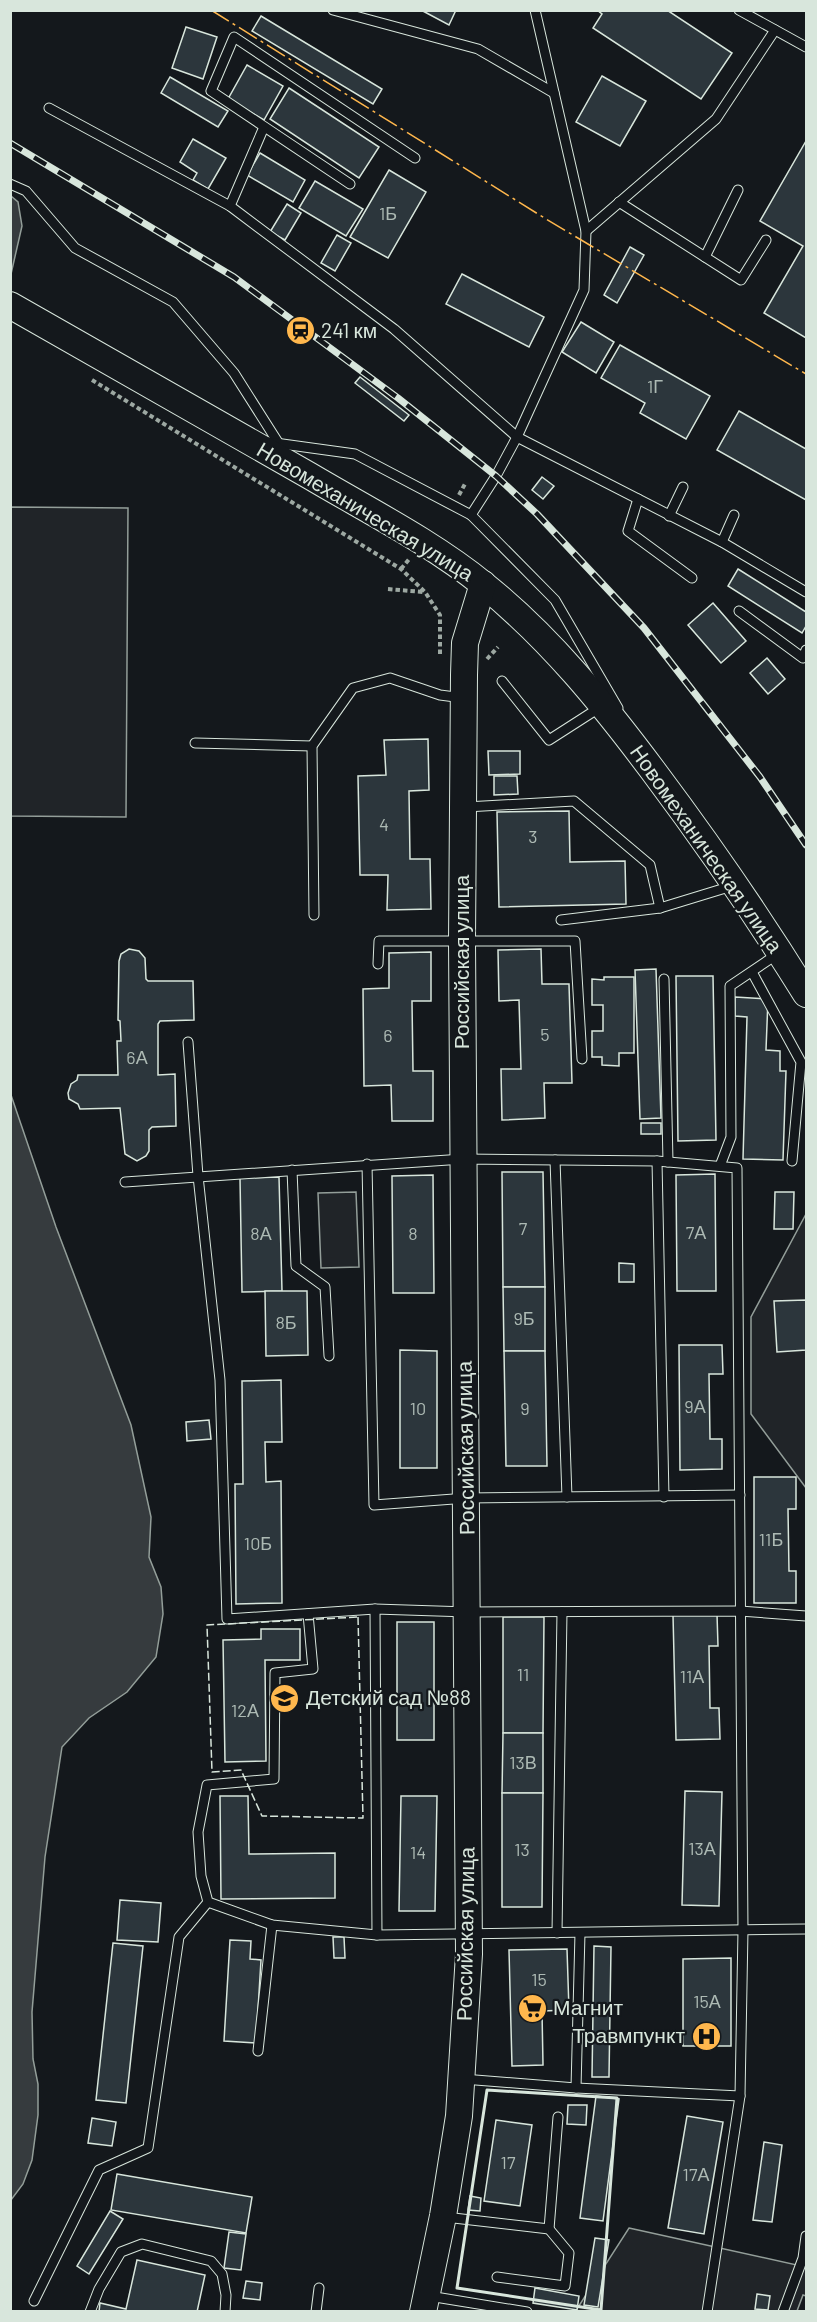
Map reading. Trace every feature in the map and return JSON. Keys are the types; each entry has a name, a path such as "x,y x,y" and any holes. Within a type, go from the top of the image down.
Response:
{"main road":[{"name":"Новомеханическая улица","path":"19,310 423,542 483,584 527,622 603,706 664,785 736,885 807,994"},
{"name":"Российская улица","path":"425,2303 443,2216 459,2116 469,1935 462,941 464,698 465,643 483,584"}],"lane":[{"path":"333,10 478,49 554,93"},
{"path":"471,515 517,437 584,290 586,231 535,10"},
{"path":"739,10 807,47"},
{"path":"586,231 716,119 775,30"},
{"path":"350,184 211,90 234,37 415,158"},
{"path":"48,108 230,207 394,329 517,437 722,542 807,592"},
{"path":"230,207 264,126"},
{"path":"10,184 26,191 75,248 173,302 234,373 279,444"},
{"path":"705,257 738,190"},
{"path":"619,202 741,280 766,240"},
{"path":"246,439 355,454 471,515 555,600 664,785"},
{"path":"669,516 683,487"},
{"path":"638,499 628,531 692,578"},
{"path":"722,542 734,515"},
{"path":"739,611 805,656"},
{"path":"314,915 312,746 353,688 390,678 440,695 464,698"},
{"path":"502,681 549,740 603,706"},
{"path":"195,743 312,746"},
{"path":"463,808 574,801 650,865 660,908"},
{"path":"561,920 660,908 736,885"},
{"path":"378,964 379,940 575,941 582,1059"},
{"path":"720,1166 730,1137 730,986 780,952"},
{"path":"752,972 801,1062 792,1161"},
{"path":"664,979 668,1162"},
{"path":"188,1042 198,1176 220,1380 227,1619 375,1609 468,1612 740,1611 807,1616"},
{"path":"124,1182 463,1159 657,1161 737,1168 743,1930 740,2096 707,2312"},
{"path":"555,1160 567,1497"},
{"path":"657,1161 663,1497"},
{"path":"367,1164 374,1504 467,1498 740,1495"},
{"path":"292,1170 296,1266 325,1287 329,1356"},
{"path":"375,1609 377,1935"},
{"path":"557,1933 562,1612"},
{"path":"208,1902 201,1876 198,1832 207,1785 274,1779 275,1672 313,1669 308,1614"},
{"path":"208,1902 272,1925 377,1935 807,1929"},
{"path":"34,2301 99,2170 148,2148 180,1937 208,1902"},
{"path":"258,2051 272,1925"},
{"path":"576,2088 580,1933"},
{"path":"461,2079 576,2088 740,2096"},
{"path":"549,2229 558,2117"},
{"path":"443,2216 549,2229 569,2253 565,2286 497,2277"},
{"path":"783,2312 803,2258 807,2236"},
{"path":"90,2312 99,2289 121,2252 142,2244 211,2261 222,2274 226,2295 225,2312"},
{"path":"316,2312 319,2288"},
{"path":"425,2303 522,2311"}],"path":[{"path":"388,589 425,592"}],"shaded area":[{"path":"11,196 18,202 22,226 11,274"},
{"path":"11,507 128,508 126,817 11,816"},
{"path":"11,1095 56,1227 131,1425 151,1517 149,1557 161,1587 163,1614 156,1657 127,1692 89,1718 62,1747 45,1857 32,2012 33,2059 38,2084 38,2115 32,2160 23,2184 11,2200"},
{"path":"356,1192 359,1267 321,1268 318,1193"},
{"path":"806,1214 806,1488 751,1414 751,1317"},
{"path":"629,2228 806,2267 806,2296 803,2295 797,2311 575,2312"}],"building":[{"path":"421,10 456,10 449,25"},
{"path":"597,10 667,10 732,53 701,99 593,28 602,14"},
{"path":"261,16 382,89 373,104 252,31"},
{"path":"186,27 217,37 203,79 172,68"},
{"path":"247,65 283,86 264,120 228,99"},
{"path":"602,76 646,101 620,146 576,122"},
{"path":"170,77 228,111 218,127 161,93"},
{"path":"289,88 379,147 359,178 270,119"},
{"path":"193,139 226,158 208,189 193,180 197,173 180,162"},
{"path":"806,141 806,338 764,313 803,246 760,221"},
{"path":"260,153 305,180 293,202 247,175"},
{"path":"389,170 426,192 388,258 350,237"},
{"path":"315,181 363,209 346,236 299,208"},
{"path":"287,204 301,213 285,240 270,232"},
{"path":"337,235 351,243 335,271 321,263"},
{"path":"630,247 644,255 617,303 604,295"},
{"path":"462,274 544,317 529,347 446,304"},
{"path":"581,322 614,342 596,373 562,352"},
{"path":"620,345 710,396 686,439 640,413 645,403 601,378"},
{"path":"360,377 409,415 404,421 355,383"},
{"path":"739,411 806,449 806,500 717,450"},
{"path":"542,477 554,486 543,499 532,490"},
{"path":"738,569 806,612 806,626 802,633 728,586"},
{"path":"713,603 746,641 721,663 688,625"},
{"path":"767,658 785,679 768,694 750,673"},
{"path":"428,739 429,790 409,791 410,859 430,859 431,909 387,910 388,875 360,875 358,776 386,775 384,740"},
{"path":"488,751 520,751 520,774 489,775"},
{"path":"494,776 517,776 518,794 494,795"},
{"path":"569,811 570,862 625,861 626,904 499,907 497,812"},
{"path":"129,949 139,951 145,958 148,981 193,981 194,1020 160,1021 158,1024 158,1075 175,1074 176,1126 152,1127 149,1130 149,1151 146,1156 137,1161 125,1154 120,1108 80,1109 78,1104 69,1099 68,1093 78,1075 118,1075 117,1041 121,1041 120,1021 118,1020 119,961 121,954"},
{"path":"541,949 542,984 569,984 572,1083 544,1083 545,1118 502,1120 501,1069 521,1069 519,1000 499,1001 498,950"},
{"path":"431,952 431,1001 412,1001 413,1071 433,1071 433,1121 392,1121 391,1085 364,1086 363,989 389,988 389,953"},
{"path":"656,969 661,1118 640,1119 635,970"},
{"path":"676,976 713,976 716,1140 678,1141"},
{"path":"604,977 634,977 634,1053 619,1053 619,1066 602,1065 602,1057 592,1057 592,1031 603,1031 603,1005 592,1005 592,979 604,980"},
{"path":"735,997 768,999 766,1050 780,1051 780,1071 786,1071 783,1160 743,1159 747,1017 735,1016"},
{"path":"641,1123 661,1123 661,1134 641,1134"},
{"path":"502,1172 543,1172 545,1287 503,1287"},
{"path":"715,1174 716,1291 677,1291 676,1175"},
{"path":"433,1175 434,1293 393,1293 392,1176"},
{"path":"279,1177 282,1291 242,1292 240,1178"},
{"path":"775,1192 794,1192 793,1229 774,1229"},
{"path":"619,1263 634,1264 634,1282 619,1282"},
{"path":"503,1287 545,1287 545,1351 504,1351"},
{"path":"265,1291 307,1291 308,1355 266,1356"},
{"path":"806,1300 806,1350 777,1352 774,1301"},
{"path":"679,1345 722,1345 723,1374 709,1374 710,1439 722,1439 722,1469 680,1470"},
{"path":"400,1350 437,1351 437,1468 400,1468"},
{"path":"504,1351 545,1351 547,1466 506,1466"},
{"path":"281,1380 282,1442 265,1442 266,1482 281,1481 282,1603 236,1604 235,1484 243,1484 242,1381"},
{"path":"209,1420 211,1439 187,1441 186,1422"},
{"path":"754,1477 796,1477 796,1509 788,1509 789,1571 796,1571 796,1603 754,1603"},
{"path":"717,1614 718,1646 709,1646 710,1708 719,1708 720,1739 676,1740 673,1615"},
{"path":"503,1617 544,1617 543,1733 503,1733"},
{"path":"397,1622 434,1622 434,1740 397,1740"},
{"path":"261,1629 300,1629 300,1660 265,1660 266,1761 225,1762 223,1640 261,1639"},
{"path":"503,1733 543,1733 543,1793 502,1793"},
{"path":"685,1791 722,1792 719,1906 682,1905"},
{"path":"502,1793 543,1793 542,1907 502,1907"},
{"path":"220,1796 248,1796 249,1854 335,1853 335,1898 221,1899"},
{"path":"401,1796 437,1796 435,1911 399,1911"},
{"path":"120,1900 161,1903 158,1942 117,1940"},
{"path":"333,1937 344,1937 345,1958 334,1958"},
{"path":"230,1940 251,1941 250,1959 261,1960 256,2043 224,2041"},
{"path":"113,1943 143,1946 126,2103 96,2100"},
{"path":"594,1946 611,1947 609,2077 592,2077"},
{"path":"567,1949 569,2010 542,2011 543,2065 512,2066 509,1950"},
{"path":"731,1958 731,2046 683,2046 683,1959"},
{"path":"596,2096 619,2099 603,2221 580,2218"},
{"path":"568,2105 587,2105 586,2125 567,2124"},
{"path":"687,2116 723,2122 704,2234 668,2228"},
{"path":"92,2118 116,2122 112,2146 88,2143"},
{"path":"496,2120 532,2125 520,2206 484,2201"},
{"path":"764,2142 782,2145 772,2222 753,2220"},
{"path":"117,2174 252,2197 246,2233 111,2210"},
{"path":"470,2196 481,2198 480,2211 468,2210"},
{"path":"110,2211 123,2219 89,2274 77,2266"},
{"path":"229,2232 246,2234 241,2270 224,2268"},
{"path":"595,2238 609,2240 598,2307 584,2305"},
{"path":"137,2260 205,2275 197,2312 99,2312 100,2303 126,2309"},
{"path":"246,2281 262,2283 260,2300 243,2298"},
{"path":"535,2288 579,2296 577,2310 533,2303"},
{"path":"757,2294 770,2296 768,2310 755,2309"}],"railway":[{"path":"10,143 234,277 398,398 496,476 537,514 644,628 760,777 806,845"}],"fence":[{"path":"358,1617 363,1818 262,1816 241,1770 212,1772 207,1625 358,1617"}],"wall":[{"path":"487,2090 617,2098 601,2310 457,2288 487,2090"}],"power":[{"path":"211,10 546,219 806,374"}],"place":[{"name":"241 км","path":"300,331"},
{"name":"Детский сад №88","path":"285,1698"},
{"name":"Магнит","path":"532,2008"},
{"name":"Травмпункт","path":"706,2036"}]}
